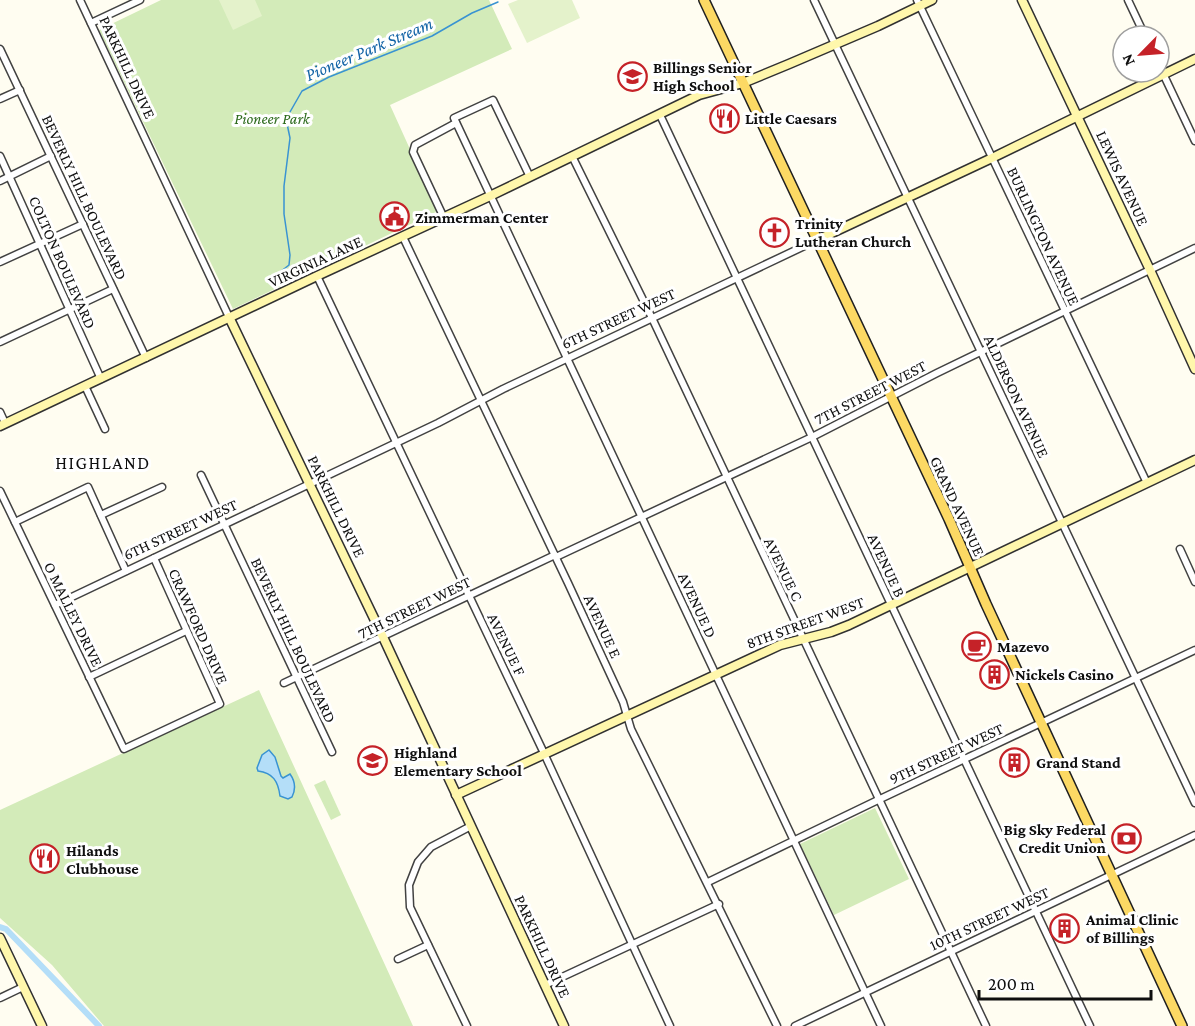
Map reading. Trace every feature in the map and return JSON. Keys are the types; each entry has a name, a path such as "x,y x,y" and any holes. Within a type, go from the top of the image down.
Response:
{"main road":[{"name":"GRAND AVENUE","path":"704,0 891,397 1182,1026"}],"street":[{"name":"PARKHILL DRIVE","path":"80,0 383,637 564,1026"},
{"path":"91,23 140,0"},
{"name":"ALDERSON AVENUE","path":"814,0 1195,803"},
{"name":"VIRGINIA LANE","path":"3,425 444,218 699,95 742,83 878,26 918,3 932,0"},
{"name":"LEWIS AVENUE","path":"1022,0 1195,369"},
{"path":"1128,0 1139,24"},
{"name":"BURLINGTON AVENUE","path":"918,3 1147,483"},
{"name":"BEVERLY HILL BOULEVARD","path":"0,49 146,358"},
{"name":"6TH STREET WEST","path":"1171,67 1195,59"},
{"name":"6TH STREET WEST","path":"55,605 396,444 481,402 502,389 907,196 992,158 1135,84"},
{"path":"1168,84 1195,141"},
{"path":"0,99 20,90"},
{"path":"444,218 413,152 415,145 493,100 530,177"},
{"name":"AVENUE B","path":"660,115 1090,1026"},
{"name":"AVENUE D","path":"455,121 880,1026"},
{"name":"COLTON BOULEVARD","path":"0,156 101,379"},
{"path":"0,181 51,156"},
{"name":"AVENUE C","path":"572,156 652,318 986,1026"},
{"path":"0,261 83,224"},
{"name":"AVENUE E","path":"403,237 556,556 623,702 631,729 777,1026"},
{"name":"7TH STREET WEST","path":"284,683 812,437 1065,310 1195,248"},
{"name":"AVENUE F","path":"317,276 544,754 670,1026"},
{"path":"0,342 114,289"},
{"path":"85,386 105,429"},
{"path":"0,412 3,425"},
{"name":"8TH STREET WEST","path":"456,795 780,645 831,632 891,605 1195,460"},
{"name":"BEVERLY HILL BOULEVARD","path":"201,475 332,752"},
{"path":"101,515 162,487"},
{"path":"15,522 88,488 126,571"},
{"name":"O MALLEY DRIVE","path":"0,491 123,749"},
{"path":"1180,549 1195,582"},
{"name":"CRAWFORD DRIVE","path":"123,749 220,704 154,558"},
{"path":"89,677 186,631"},
{"name":"9TH STREET WEST","path":"708,882 1195,650"},
{"path":"467,1026 410,907 409,885 418,862 432,847 471,826"},
{"name":"10TH STREET WEST","path":"795,1026 1195,835"},
{"path":"544,985 719,904"},
{"path":"0,938 42,1026"},
{"path":"398,959 428,945"},
{"path":"0,998 23,987"}],"green space":[{"name":"Pioneer Park","path":"161,0 489,0 512,49 390,105 438,211 233,309 99,30"},
{"path":"219,0 255,0 262,16 233,30"},
{"path":"518,0 572,0 580,18 527,43 508,4"},
{"path":"259,690 413,1026 104,1026 52,965 0,918 0,810"},
{"path":"325,780 341,815 331,820 314,785"},
{"path":"875,808 909,879 834,915 800,844"}],"water":[{"path":"269,750 275,757 281,776 283,778 290,774 293,779 294,791 292,797 288,799 280,796 278,786 271,776 258,771 262,755"}],"waterway":[{"name":"Pioneer Park Stream","path":"284,284 280,272 289,265 290,255 284,214 284,186 290,138 286,119 302,91 329,77 432,36 472,13 498,2"},
{"path":"0,927 6,929 99,1026"}],"place":[{"name":"Billings Senior High School","path":"632,76"},
{"name":"Little Caesars","path":"724,118"},
{"name":"Zimmerman Center","path":"394,217"},
{"name":"Trinity Lutheran Church","path":"774,232"},
{"name":"Mazevo","path":"976,646"},
{"name":"Nickels Casino","path":"994,674"},
{"name":"Highland Elementary School","path":"373,761"},
{"name":"Grand Stand","path":"1015,762"},
{"name":"Big Sky Federal Credit Union","path":"1127,838"},
{"name":"Hilands Clubhouse","path":"45,859"},
{"name":"Animal Clinic of Billings","path":"1065,928"}],"district":[{"name":"HIGHLAND","path":"103,463"}]}
